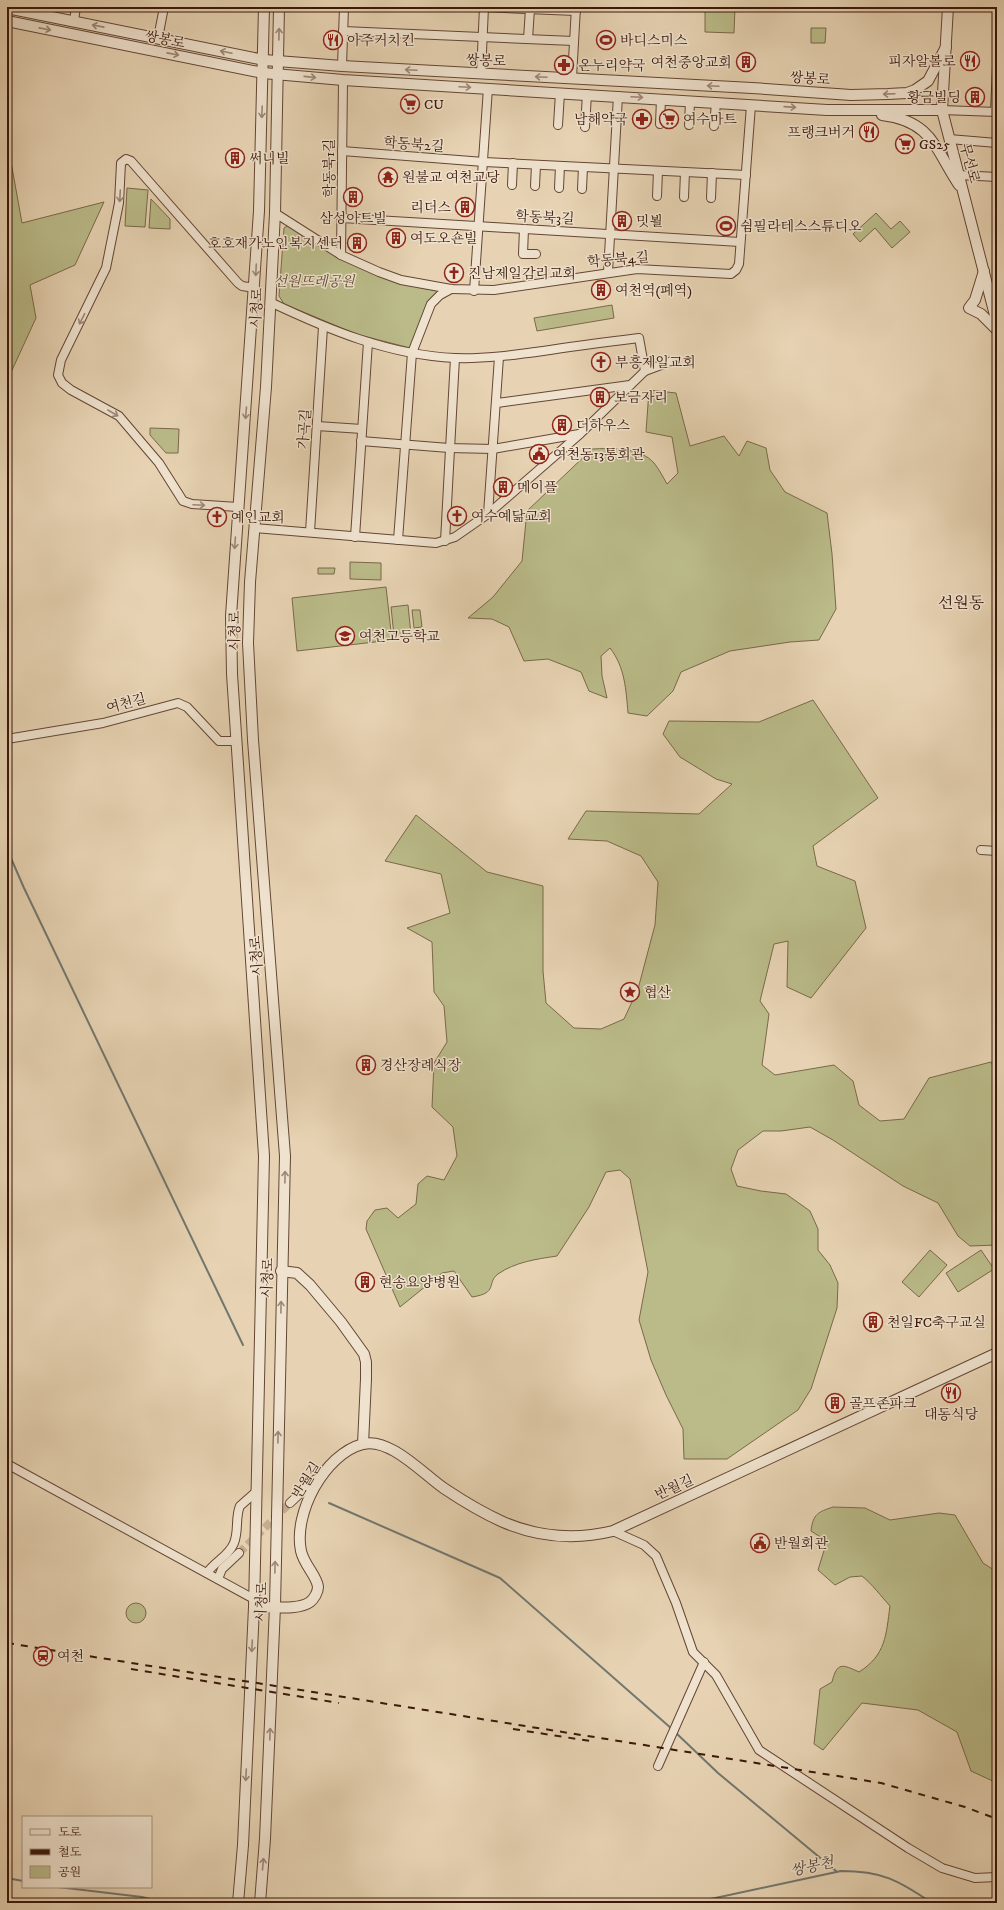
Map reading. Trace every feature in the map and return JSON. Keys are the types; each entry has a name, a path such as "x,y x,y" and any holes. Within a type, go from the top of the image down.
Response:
{"street":[{"path":"74,21 76,7"},
{"path":"158,38 164,7"},
{"name":"시청로","path":"238,1903 243,1845 254,1603 257,1491 256,1369 264,1156 231,652 232,591 255,288 259,211 264,60 264,7"},
{"name":"시청로","path":"260,1903 266,1839 275,1606 285,1156 253,740 248,643 254,528 266,387 275,213 279,7"},
{"path":"342,66 344,7"},
{"path":"479,7 576,9 572,78"},
{"path":"481,74 484,7"},
{"name":"무선로","path":"948,7 942,110 997,323"},
{"name":"쌍봉로","path":"7,8 264,60 342,66 752,88 851,95 907,93 923,86 928,81 946,47"},
{"path":"528,39 530,9"},
{"name":"쌍봉로","path":"7,21 263,73 278,73 343,80 827,110 942,110"},
{"path":"343,31 574,41"},
{"path":"942,110 996,112 997,66"},
{"name":"학동북1길","path":"341,255 343,80"},
{"path":"474,290 480,226 488,88"},
{"name":"학동북4길","path":"275,213 341,255 401,280 452,289 494,290 637,268 731,274 739,264 752,88"},
{"path":"558,125 560,93"},
{"path":"585,127 587,94"},
{"path":"608,272 618,96"},
{"path":"660,124 661,99"},
{"path":"688,125 690,101"},
{"path":"714,126 716,103"},
{"path":"827,110 893,117 916,124 930,138 963,191"},
{"path":"950,139 997,143"},
{"name":"학동북2길","path":"342,151 484,162"},
{"path":"238,507 192,504 184,501 159,463 119,416 66,387 58,375 61,360 106,268 120,203 122,163 126,159 131,161 141,172 238,283 242,286 255,288"},
{"path":"484,162 746,175"},
{"path":"512,186 513,164"},
{"path":"535,186 536,165"},
{"path":"559,188 560,166"},
{"path":"582,189 583,167"},
{"path":"657,196 658,171"},
{"path":"684,197 685,172"},
{"path":"711,198 712,173"},
{"path":"959,175 997,177"},
{"path":"342,218 480,226"},
{"name":"학동북3길","path":"480,226 610,234"},
{"path":"524,229 523,254 536,254"},
{"name":"학동북4길","path":"610,234 740,242"},
{"path":"984,271 975,300 969,308 981,314 997,330"},
{"path":"398,540 412,353 431,304 440,295 452,289"},
{"path":"270,302 323,327 368,342 412,353 455,358 500,357 639,338 645,371"},
{"name":"가곡길","path":"310,532 323,327"},
{"path":"355,536 368,342"},
{"path":"488,514 500,357"},
{"path":"445,541 455,358"},
{"path":"254,528 436,543 445,541 466,530 488,514 580,434 645,371 672,362"},
{"path":"497,403 630,385"},
{"path":"248,386 266,387"},
{"path":"317,426 362,429"},
{"path":"361,441 450,448 493,449 580,434"},
{"name":"여천길","path":"7,738 103,723 178,704 187,707 219,741 236,741"},
{"path":"236,741 253,740"},
{"path":"981,850 997,851"},
{"path":"282,1271 291,1272 302,1276 341,1322 364,1354 366,1362 363,1444"},
{"name":"반월길","path":"254,1603 298,1608 310,1602 318,1591 316,1581 302,1558 300,1527 306,1503 322,1476 338,1458 363,1444 381,1444 397,1453 462,1500 513,1526 534,1532 561,1536 589,1535 613,1531 997,1352"},
{"path":"365,1422 369,1435 381,1444"},
{"path":"7,1464 218,1579 254,1603"},
{"path":"290,1503 314,1480 322,1476"},
{"path":"207,1573 212,1566 231,1548 236,1536 238,1510 240,1506 257,1491"},
{"path":"613,1531 644,1545 653,1552 676,1603 693,1652 716,1675 759,1750 908,1848 942,1868 975,1878 997,1877"},
{"path":"218,1579 222,1569 239,1553"},
{"path":"658,1766 704,1662"}],"green space":[{"path":"705,7 735,7 734,33 705,32"},
{"path":"811,28 826,28 825,43 811,43"},
{"path":"11,162 22,223 104,202 75,265 30,285 36,318 7,381 7,170"},
{"path":"127,188 148,190 145,227 125,226"},
{"path":"151,199 170,219 170,229 149,228"},
{"path":"876,213 891,229 900,221 910,232 892,248 875,228 860,242 853,234"},
{"name":"선원뜨레공원","path":"287,226 383,276 423,288 443,291 429,301 410,348 356,334 284,304 279,296 284,228"},
{"path":"612,305 614,318 537,331 534,318"},
{"path":"649,390 676,393 690,446 724,436 739,456 747,441 766,448 770,470 785,492 827,513 836,609 819,640 790,642 730,651 681,672 673,691 647,716 628,713 622,671 610,648 601,656 602,676 607,698 589,691 581,672 548,659 524,661 509,627 492,619 468,618 493,597 522,561 527,511 592,449 625,450 641,454 654,463 667,484 678,473 672,437 646,432"},
{"path":"150,428 179,429 178,453 166,453 150,435"},
{"path":"350,562 381,563 381,580 350,579"},
{"path":"318,568 335,568 334,574 318,574"},
{"path":"386,587 392,640 297,651 292,598"},
{"path":"408,605 411,634 394,636 391,607"},
{"path":"412,610 420,610 422,627 414,628"},
{"path":"813,700 878,798 813,846 817,866 855,881 866,928 811,998 787,987 788,941 774,944 760,1001 769,1014 762,1065 775,1075 834,1065 853,1081 859,1105 880,1121 904,1119 929,1078 991,1062 997,1073 997,1245 970,1246 958,1236 938,1203 903,1186 833,1140 810,1127 781,1131 763,1131 738,1150 731,1169 737,1186 786,1194 810,1211 818,1229 818,1250 830,1265 838,1283 837,1308 811,1389 798,1410 727,1459 684,1459 683,1429 651,1360 639,1320 648,1272 630,1179 620,1170 606,1172 589,1207 557,1256 526,1262 505,1270 495,1277 491,1287 486,1293 472,1297 454,1271 442,1273 400,1307 366,1229 367,1221 375,1210 387,1208 398,1218 416,1204 418,1184 427,1176 444,1180 457,1156 453,1127 432,1107 434,1063 447,1042 444,1006 434,992 432,942 407,928 450,913 441,874 385,861 416,815 487,872 543,886 543,971 546,1003 574,1028 601,1029 624,1019 638,989 655,925 658,882 641,856 607,841 568,839 586,811 699,814 732,784 716,779 680,757 663,734 669,721 759,722"},
{"path":"930,1250 947,1265 919,1297 902,1282"},
{"path":"981,1250 994,1269 958,1292 946,1273"},
{"path":"833,1507 865,1508 890,1520 939,1513 955,1515 983,1563 997,1572 997,1783 971,1771 957,1732 918,1710 862,1703 823,1750 814,1744 820,1689 832,1682 836,1671 841,1666 848,1667 859,1672 875,1659 880,1651 886,1635 890,1606 873,1586 862,1576 850,1577 835,1585 818,1570 826,1544 822,1538 811,1531 812,1525 817,1514"},
{"path":"136,1603 143,1606 146,1613 143,1620 136,1623 129,1620 126,1613 129,1606"}],"waterway":[{"path":"7,849 24,888 243,1345"},
{"path":"329,1503 500,1578 672,1729"},
{"path":"675,1732 718,1773 836,1871"},
{"name":"쌍봉천","path":"692,1903 841,1871 855,1871 889,1878 909,1888 932,1903"},
{"path":"7,1878 22,1881"},
{"path":"66,1888 142,1897 167,1903"}],"tunnel":[{"path":"239,1553 290,1503"}],"railway":[{"path":"7,1643 881,1783 965,1807 997,1819"},
{"path":"131,1669 339,1703"},
{"path":"513,1729 590,1741"}],"place":[{"name":"아주커치킨","path":"333,40"},
{"name":"바디스미스","path":"606,40"},
{"name":"피자알볼로","path":"970,61"},
{"name":"여천중앙교회","path":"746,62"},
{"name":"온누리약국","path":"564,65"},
{"name":"황금빌딩","path":"975,97"},
{"name":"CU","path":"410,104"},
{"name":"남해약국","path":"642,119"},
{"name":"여수마트","path":"669,119"},
{"name":"프랭크버거","path":"869,132"},
{"name":"GS25","path":"905,144"},
{"name":"써니빌","path":"235,158"},
{"name":"원불교 여천교당","path":"388,177"},
{"name":"삼성아트빌","path":"353,197"},
{"name":"리더스","path":"465,207"},
{"name":"밋뵐","path":"622,221"},
{"name":"쉼필라테스스튜디오","path":"726,226"},
{"name":"여도오숀빌","path":"396,238"},
{"name":"호호재가노인복지센터","path":"357,243"},
{"name":"진남제일감리교회","path":"454,273"},
{"name":"여천역(폐역)","path":"601,290"},
{"name":"부흥제일교회","path":"601,362"},
{"name":"보금자리","path":"600,397"},
{"name":"더하우스","path":"562,425"},
{"name":"여천동13통회관","path":"539,454"},
{"name":"메이플","path":"503,487"},
{"name":"여수예닮교회","path":"457,516"},
{"name":"예인교회","path":"217,517"},
{"name":"여천고등학교","path":"345,636"},
{"name":"협산","path":"630,992"},
{"name":"경산장례식장","path":"366,1065"},
{"name":"현송요양병원","path":"365,1282"},
{"name":"천일FC축구교실","path":"873,1322"},
{"name":"대동식당","path":"951,1393"},
{"name":"골프존파크","path":"835,1403"},
{"name":"반월회관","path":"760,1543"},
{"name":"여천","path":"43,1656"}],"district":[{"name":"선원동","path":"961,602"}]}
